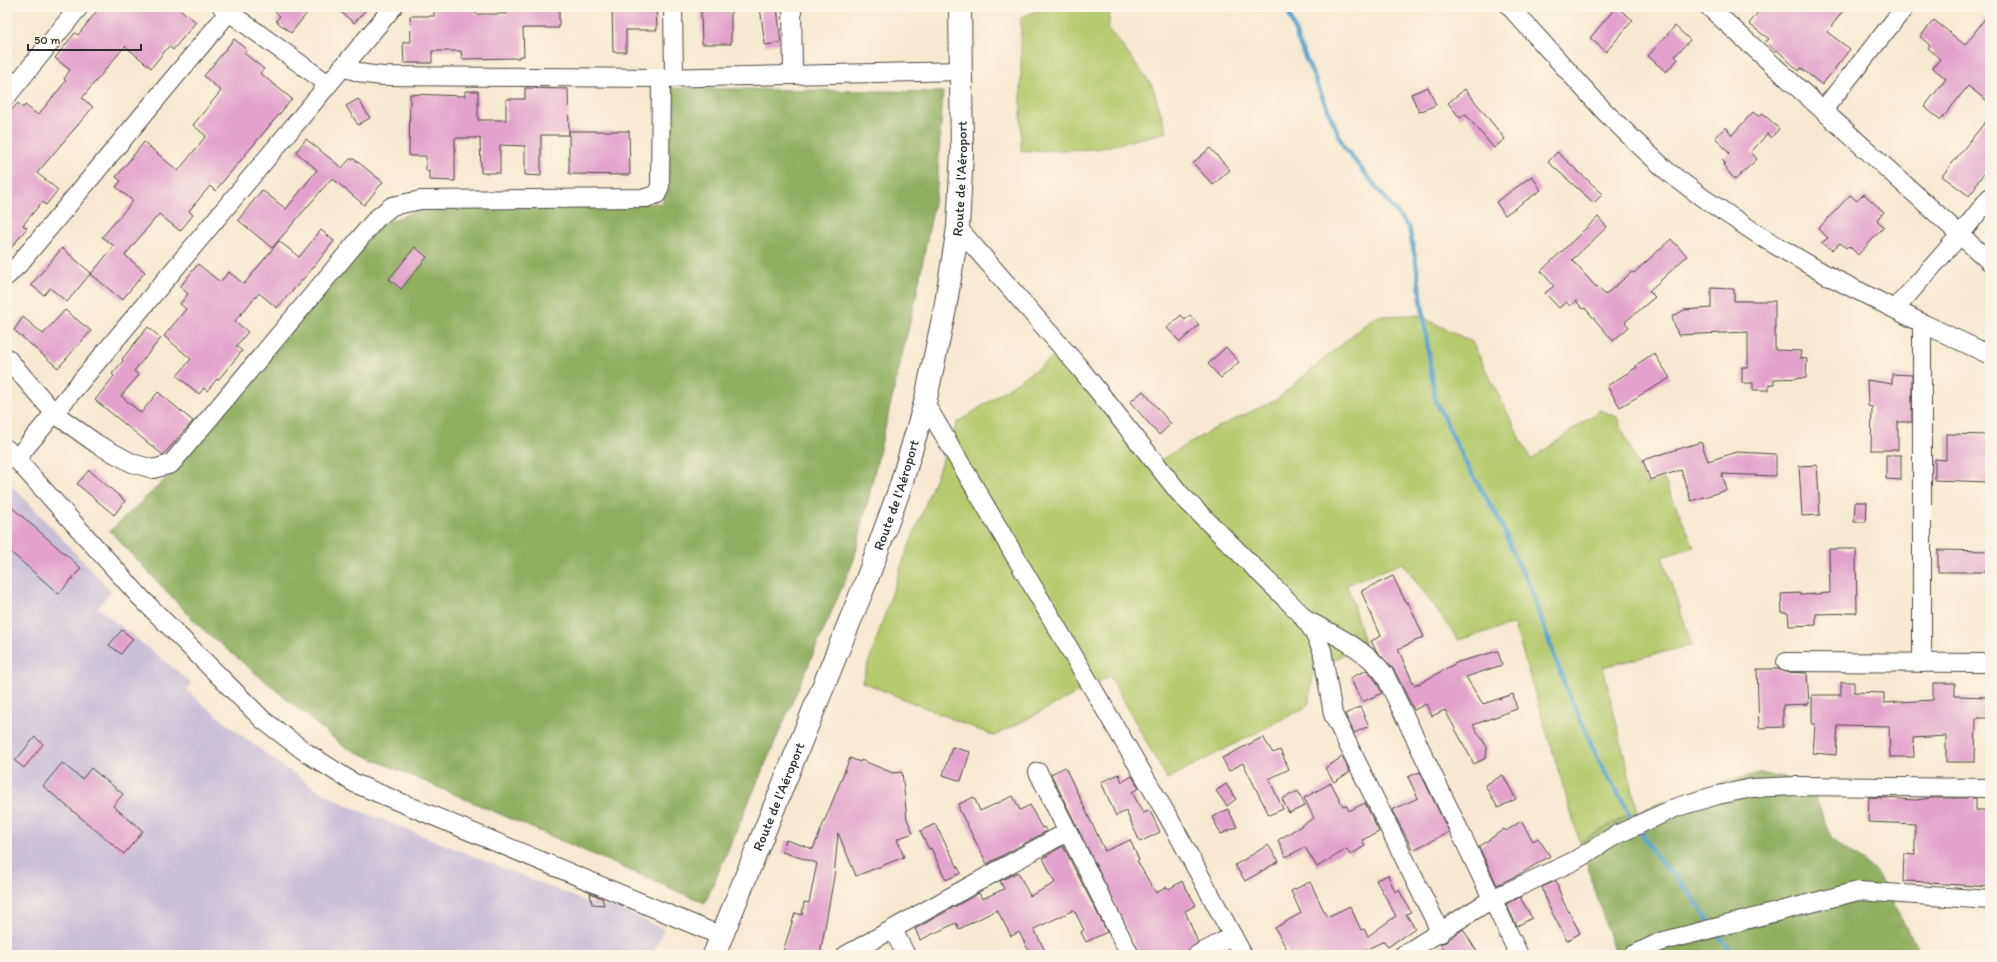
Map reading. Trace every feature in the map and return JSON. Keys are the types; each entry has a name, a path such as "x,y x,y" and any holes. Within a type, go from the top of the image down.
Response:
{"main road":[{"name":"Route de l'Aéroport","path":"718,946 867,579 900,488 925,403 945,309 958,228 962,152 960,7"}],"street":[{"path":"7,96 79,7"},
{"path":"393,7 55,414 12,454 161,620 263,720 307,753 354,783 718,946"},
{"path":"7,358 55,414 97,444 132,463 153,469 171,464 376,219 392,206 421,200 646,198 657,194 660,186 673,7"},
{"path":"792,7 793,74"},
{"path":"1510,7 1605,112 1673,175 1703,198 1765,239 1825,274 1896,308 1922,323 1990,355"},
{"path":"1709,7 1727,13 1823,110 1990,262"},
{"path":"1823,110 1905,7"},
{"path":"7,276 19,264 228,9 328,84"},
{"path":"342,67 365,74 383,76 668,77 961,71"},
{"path":"1896,308 1960,235 1990,197"},
{"path":"958,228 1079,367 1181,496 1304,619 1312,629 1322,650 1333,714 1434,943"},
{"path":"1922,323 1922,663"},
{"path":"925,403 1170,820 1243,955"},
{"path":"1304,619 1327,630 1362,652 1380,668 1385,675 1519,955"},
{"path":"1786,662 1990,663"},
{"path":"1038,772 1130,955"},
{"path":"1403,955 1434,943 1492,899 1574,861 1616,835 1678,807 1718,795 1752,788 1796,786 1990,788"},
{"path":"846,955 1067,832"},
{"path":"1633,955 1660,942 1858,891 1990,900"},
{"path":"893,930 906,955"},
{"path":"1197,955 1233,936"}],"shaded area":[{"path":"7,480 111,591 98,608 191,682 187,691 282,766 318,790 346,805 592,904 616,908 664,929 652,955 7,955"}],"green space":[{"path":"1048,7 1111,7 1108,28 1152,85 1167,132 1097,149 1021,151 1021,17"},
{"path":"666,88 943,92 937,188 917,292 854,560 705,903 343,746 199,626 110,531 169,476 380,225 421,209 663,203"},
{"path":"1418,315 1472,342 1531,460 1600,410 1617,417 1646,485 1664,479 1694,547 1662,557 1692,645 1603,667 1638,812 1626,816 1580,842 1514,624 1458,640 1403,563 1347,584 1364,643 1314,671 1308,706 1167,779 1110,676 994,736 862,682 902,564 957,423 1057,355 1150,466 1212,430 1276,400 1375,316"},
{"path":"1760,773 1810,784 1832,840 1876,871 1921,955 1615,955 1580,842 1626,816 1699,789"}],"building":[{"path":"100,7 177,7 196,22 173,50 169,46 151,68 125,46 82,98 93,107 37,173 58,190 46,205 42,202 23,225 27,228 7,253 7,115 18,103 23,108 25,105 38,115 66,81 64,79 70,70 55,58 75,33 78,35"},
{"path":"270,7 312,7 291,33 276,21 280,16"},
{"path":"335,7 368,7 354,23"},
{"path":"434,7 476,7 476,14 507,14 507,7 559,7 559,28 523,28 524,56 519,56 519,58 462,59 461,51 432,51 432,63 404,63 403,42 411,42 410,16 434,16"},
{"path":"612,7 656,7 657,30 626,30 626,52 613,52"},
{"path":"760,7 777,7 781,43 765,45"},
{"path":"1616,7 1633,20 1606,52 1590,38"},
{"path":"1762,7 1846,7 1827,32 1850,49 1822,85 1801,68 1799,71 1777,50 1775,51 1766,41 1769,39 1749,24"},
{"path":"731,9 731,44 702,44 701,10"},
{"path":"1990,12 1990,103 1968,86 1941,120 1924,107 1946,79 1933,68 1940,59 1928,48 1930,45 1920,37 1934,20 1965,45"},
{"path":"1675,26 1690,40 1675,56 1678,59 1666,72 1648,56"},
{"path":"234,39 247,50 244,53 264,69 260,73 292,99 215,191 210,186 189,211 193,215 180,231 159,214 125,255 145,272 122,300 91,274 114,246 102,237 133,201 116,187 121,181 116,177 144,142 178,171 206,136 193,125 221,91 204,76"},
{"path":"1428,87 1436,105 1419,112 1411,94"},
{"path":"525,88 568,89 569,135 541,135 541,176 525,175 525,146 500,145 500,173 481,173 480,138 455,138 455,181 429,180 429,171 426,171 426,156 409,156 410,94 465,96 465,91 478,91 478,120 506,120 506,99 525,99"},
{"path":"1465,89 1505,139 1494,148 1465,114 1460,118 1448,103"},
{"path":"358,99 370,118 358,125 346,106"},
{"path":"1753,112 1758,116 1763,113 1779,129 1771,138 1767,134 1751,152 1757,159 1735,180 1723,165 1725,163 1722,160 1729,153 1715,137 1726,127 1732,135"},
{"path":"1990,116 1990,157 1985,163 1989,167 1975,185 1977,186 1969,196 1942,176"},
{"path":"569,131 629,131 630,175 569,174"},
{"path":"306,139 342,168 350,159 354,159 383,182 364,205 332,178 272,248 238,220 262,190 286,209 317,170 296,152"},
{"path":"1210,148 1230,170 1213,185 1193,163"},
{"path":"1557,152 1603,194 1594,203 1548,162"},
{"path":"1532,176 1541,190 1505,215 1496,202"},
{"path":"1864,194 1884,212 1877,220 1884,227 1858,255 1849,246 1846,248 1840,243 1832,250 1821,243 1828,238 1818,229 1850,195 1857,201"},
{"path":"1598,217 1607,227 1572,260 1605,295 1632,272 1634,273 1671,239 1687,256 1649,291 1655,297 1625,322 1629,327 1613,341 1585,308 1583,309 1576,301 1570,306 1566,302 1559,308 1545,293 1554,286 1541,271"},
{"path":"321,230 334,241 313,268 277,308 259,293 235,321 248,332 236,346 242,351 218,380 217,379 207,391 204,388 199,394 177,376 191,359 164,336 186,309 180,304 188,294 180,287 198,264 220,282 229,272 244,284 279,241 299,257"},
{"path":"415,247 427,257 401,289 389,279"},
{"path":"62,248 91,273 67,302 50,288 44,295 31,285"},
{"path":"1711,288 1734,289 1734,301 1775,301 1775,350 1801,351 1800,358 1807,359 1806,378 1774,379 1774,384 1769,384 1769,390 1753,390 1753,383 1742,383 1742,367 1748,367 1748,332 1678,335 1672,317 1684,310 1711,308"},
{"path":"65,310 91,331 58,368 14,330 23,317 43,334"},
{"path":"1181,315 1185,320 1190,315 1199,325 1180,342 1167,328"},
{"path":"148,327 161,338 134,371 139,375 121,396 141,413 158,392 193,421 163,455 95,400 114,376 112,374 123,361 122,359"},
{"path":"1226,347 1239,362 1221,378 1208,364"},
{"path":"1654,353 1670,378 1620,407 1607,386 1637,367 1636,365"},
{"path":"1892,374 1912,375 1912,422 1898,422 1898,450 1871,450 1872,407 1868,406 1867,380 1892,384"},
{"path":"1143,391 1171,424 1159,435 1130,402"},
{"path":"1946,434 1990,435 1989,482 1935,480 1935,459 1946,460"},
{"path":"1701,442 1708,461 1737,452 1776,454 1776,476 1722,474 1727,490 1691,501 1681,470 1650,480 1643,460"},
{"path":"1886,455 1901,455 1901,480 1886,479"},
{"path":"1817,465 1820,515 1802,516 1799,466"},
{"path":"89,470 125,501 114,515 77,484"},
{"path":"1855,502 1867,502 1866,522 1854,522"},
{"path":"7,503 81,568 59,594 7,549"},
{"path":"1829,549 1856,549 1857,613 1816,614 1816,625 1789,626 1788,613 1782,613 1781,594 1800,593 1800,595 1830,593"},
{"path":"1938,550 1990,551 1990,572 1938,572"},
{"path":"1393,576 1406,603 1408,602 1424,637 1398,649 1414,685 1419,684 1458,662 1498,651 1502,665 1466,677 1483,704 1513,694 1517,709 1473,725 1487,747 1486,758 1474,764 1445,710 1432,716 1426,704 1414,710 1394,670 1375,649 1371,641 1381,636 1361,591"},
{"path":"122,630 133,639 121,654 109,645"},
{"path":"1757,669 1778,669 1786,672 1807,673 1809,704 1783,705 1783,727 1759,728"},
{"path":"1367,670 1376,681 1382,693 1362,702 1350,678"},
{"path":"1841,682 1854,682 1854,692 1884,693 1884,703 1933,700 1933,683 1955,683 1955,696 1990,697 1990,718 1976,718 1975,762 1946,762 1946,736 1913,738 1914,757 1890,757 1889,726 1838,725 1836,755 1813,753 1815,724 1812,724 1812,695 1841,695"},
{"path":"1360,707 1369,726 1354,733 1345,714"},
{"path":"35,737 43,744 24,768 15,761"},
{"path":"1263,737 1273,753 1280,750 1289,769 1269,779 1283,809 1269,815 1243,763 1229,771 1222,758"},
{"path":"952,747 970,752 961,781 943,775"},
{"path":"1342,757 1350,772 1334,782 1325,768"},
{"path":"850,758 860,762 861,760 893,773 902,772 907,819 913,833 897,839 904,857 856,876 838,833 834,877 820,955 782,955 795,913 802,915 804,902 809,903 817,863 782,852 786,840 813,849"},
{"path":"62,763 82,779 91,768 123,794 113,806 143,831 124,854 43,786"},
{"path":"1065,767 1105,851 1130,840 1139,860 1137,861 1156,893 1167,887 1169,889 1182,881 1196,905 1185,911 1198,943 1188,951 1177,955 1140,955 1051,774"},
{"path":"1420,772 1449,832 1413,850 1392,810 1418,798 1408,777"},
{"path":"1119,774 1122,782 1132,776 1139,788 1132,792 1143,813 1150,811 1160,832 1140,842 1126,811 1116,816 1101,782"},
{"path":"1503,775 1516,799 1498,808 1485,785"},
{"path":"1331,783 1343,806 1346,805 1349,811 1365,803 1379,832 1362,840 1365,846 1350,855 1347,849 1317,867 1305,847 1286,857 1278,840 1314,818 1304,798"},
{"path":"1226,784 1236,799 1227,806 1216,791"},
{"path":"1298,791 1305,806 1289,813 1282,799"},
{"path":"1013,796 1020,810 1030,805 1042,828 1044,827 1047,831 987,864 959,809 959,804 974,797 980,811"},
{"path":"1869,797 1916,800 1931,798 1976,798 1976,810 1990,810 1990,887 1903,881 1904,854 1915,855 1915,824 1868,822"},
{"path":"1228,809 1237,827 1221,834 1212,817"},
{"path":"1521,821 1533,841 1538,838 1550,856 1520,874 1497,885 1479,847 1504,829 1506,831"},
{"path":"935,824 961,873 946,880 931,848 929,849 920,831"},
{"path":"1268,845 1279,861 1245,881 1235,865"},
{"path":"1063,846 1107,932 1086,942 1081,932 1084,930 1074,910 1034,929 1047,955 1031,955 1019,932 1011,936 997,910 959,929 956,923 920,940 915,929 979,893 982,899 1004,889 1000,881 1018,872 1030,896 1055,883 1043,858"},
{"path":"1388,875 1395,892 1399,890 1411,912 1406,914 1415,928 1388,947 1384,941 1355,955 1290,955 1275,928 1301,913 1291,891 1310,882 1327,917 1350,906 1361,930 1364,929 1368,936 1396,916 1376,880"},
{"path":"1556,881 1563,901 1580,933 1567,941 1547,903 1542,887"},
{"path":"590,893 602,898 604,905 592,904"},
{"path":"1520,897 1532,918 1517,926 1506,904"},
{"path":"1463,929 1479,955 1448,955 1440,944 1446,942"}],"waterway":[{"path":"1287,7 1298,40 1344,147 1409,228 1416,262 1435,399 1465,462 1500,521 1514,555 1529,585 1564,683 1601,765 1635,822"},
{"path":"1639,828 1655,855 1689,892 1711,924"},
{"path":"1717,932 1733,955"}]}
